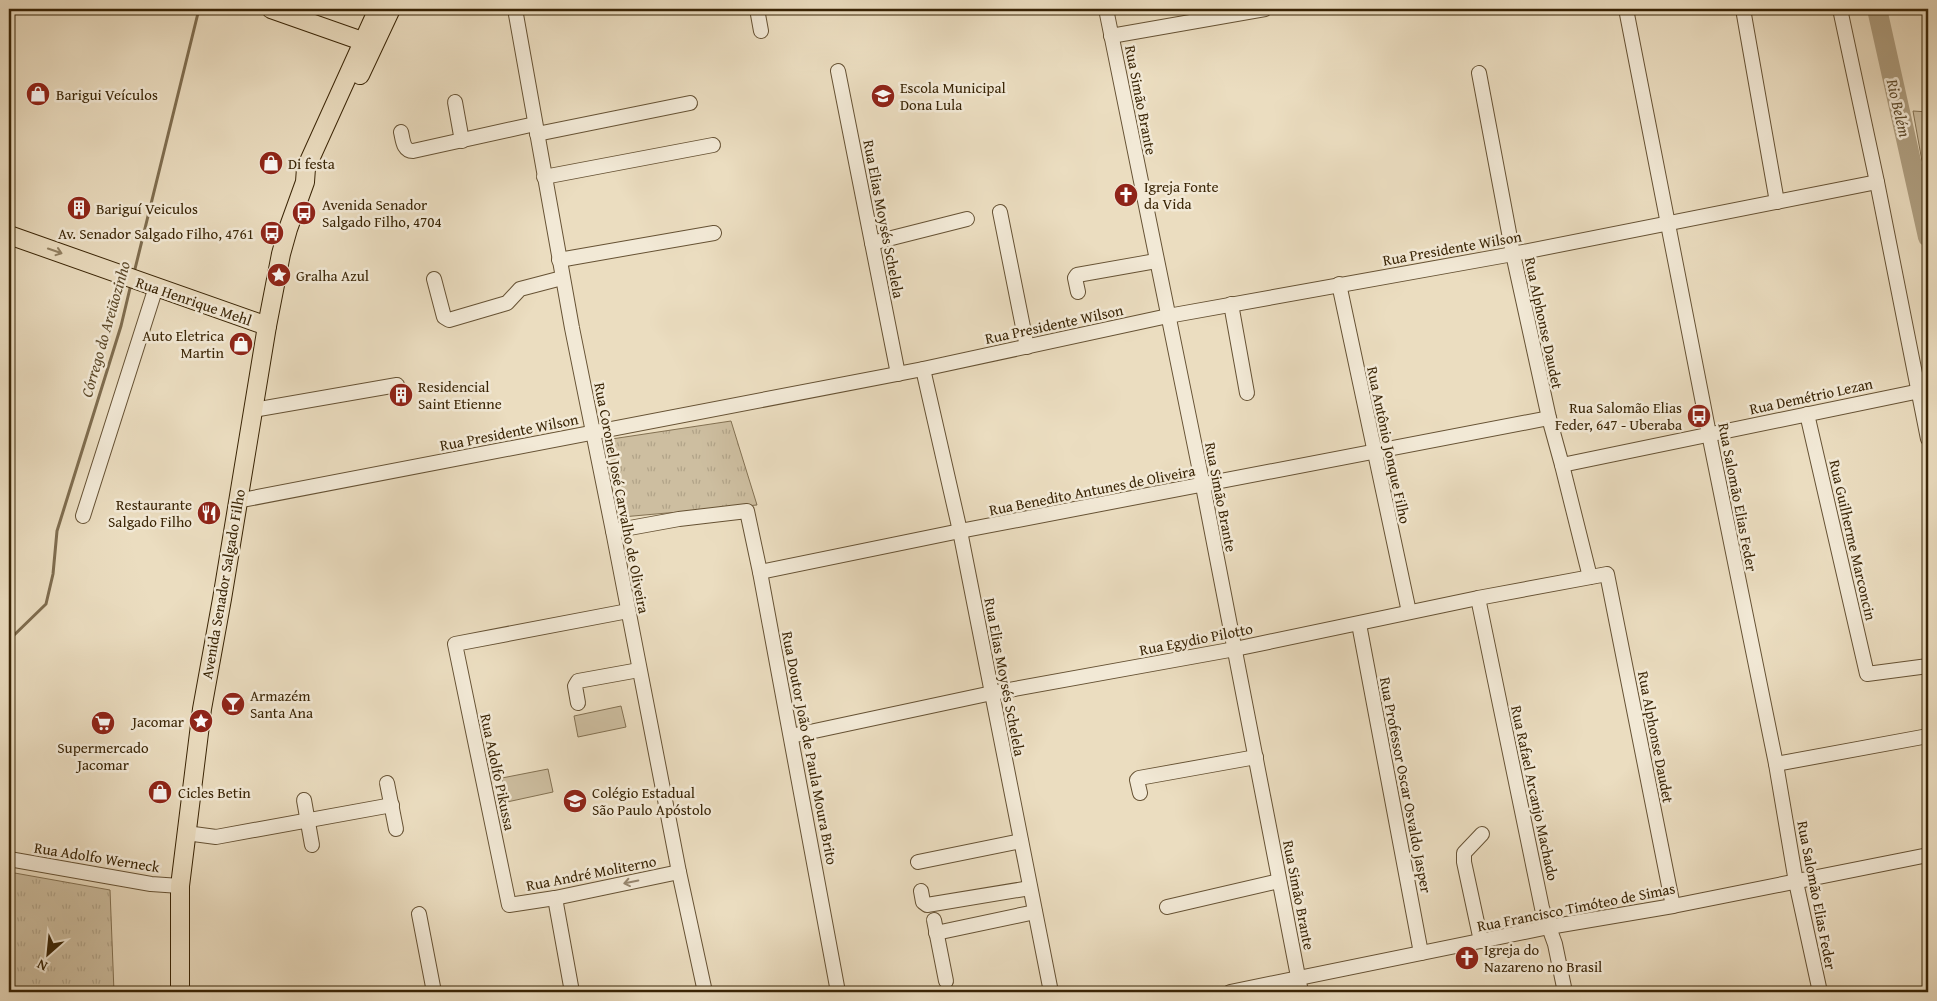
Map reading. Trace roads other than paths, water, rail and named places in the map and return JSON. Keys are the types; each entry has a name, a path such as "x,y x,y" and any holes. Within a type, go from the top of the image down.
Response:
{"main road":[{"path":"271,9 367,46"},
{"name":"Avenida Senador Salgado Filho","path":"367,46 378,9"},
{"name":"Avenida Senador Salgado Filho","path":"180,992 180,886 202,709 222,599 266,326 288,229 305,182 306,168 367,46 391,9"},
{"name":"Rua Henrique Mehl","path":"9,235 266,326"}],"street":[{"name":"Rua Coronel José Carvalho de Oliveira","path":"515,9 562,278 594,432 679,872 705,992"},
{"path":"757,9 761,31"},
{"name":"Rua Simão Brante","path":"1106,9 1203,486 1299,986"},
{"path":"1111,36 1264,9"},
{"name":"Rua Salomão Elias Feder","path":"1626,9 1776,764 1796,882 1820,992"},
{"path":"1743,9 1777,202"},
{"path":"1840,9 1920,390 1928,439"},
{"name":"Rua Elias Moysés Schelela","path":"838,71 898,374"},
{"name":"Rua Alphonse Daudet","path":"1479,73 1513,254 1549,418 1590,577"},
{"path":"454,102 462,141"},
{"path":"401,132 405,148 409,151 690,103"},
{"path":"544,177 713,145"},
{"name":"Rua Presidente Wilson","path":"237,501 898,374 1168,316 1513,254 1877,182"},
{"path":"1000,212 1027,347"},
{"path":"872,242 967,219"},
{"path":"559,260 714,233"},
{"path":"1078,292 1075,278 1077,275 1156,261"},
{"path":"434,279 444,317 449,320 506,303 520,289 562,278"},
{"name":"Rua Antônio Jonque Filho","path":"1339,284 1409,612"},
{"path":"83,516 156,287"},
{"path":"1231,304 1246,393"},
{"name":"Rua Elias Moysés Schelela","path":"923,369 960,531 1051,992"},
{"path":"252,410 398,385"},
{"name":"Rua Demétrio Lezan","path":"1562,465 1920,390"},
{"name":"Rua Guilherme Marconcin","path":"1807,414 1867,674 1928,666"},
{"name":"Rua Benedito Antunes de Oliveira","path":"760,572 960,531 1203,486 1549,418"},
{"name":"Rua Doutor João de Paula Moura Brito","path":"613,530 747,510 838,992"},
{"name":"Rua Alphonse Daudet","path":"1607,574 1673,906"},
{"name":"Rua Egydio Pilotto","path":"791,736 992,693 1235,649 1478,598 1607,574"},
{"name":"Rua Rafael Arcanjo Machado","path":"1478,598 1542,908 1556,944 1565,992"},
{"name":"Rua Adolfo Pikussa","path":"509,905 455,644 628,611"},
{"name":"Rua Professor Oscar Osvaldo Jasper","path":"1359,624 1421,953"},
{"path":"578,704 575,686 578,681 639,670"},
{"path":"1776,764 1928,736"},
{"path":"1140,793 1137,780 1139,778 1256,757"},
{"path":"387,783 396,829"},
{"path":"304,800 312,844"},
{"path":"186,833 216,837 392,806"},
{"path":"1481,941 1464,862 1464,853 1482,834"},
{"path":"918,862 1021,841"},
{"name":"Rua Francisco Timóteo de Simas","path":"1230,992 1299,986 1421,953 1673,906 1928,855"},
{"name":"Rua Adolfo Werneck","path":"9,859 151,884 180,886"},
{"name":"Rua André Moliterno","path":"509,905 555,898 679,872"},
{"path":"1167,907 1279,881"},
{"path":"921,891 923,902 927,905 1030,888"},
{"path":"555,898 572,992"},
{"path":"946,982 935,927 1035,912"},
{"path":"419,914 434,992"}],"waterway":[{"name":"Córrego do Areiãozinho","path":"134,273 199,9"},
{"name":"Rio Belém","path":"1877,9 1928,237"},
{"name":"Córrego do Areiãozinho","path":"9,640 46,604 53,574 57,531 121,326 131,284"}],"place":[{"name":"Barigui Veículos","path":"38,94"},
{"name":"Escola Municipal Dona Lula","path":"883,96"},
{"name":"Di festa","path":"271,163"},
{"name":"Igreja Fonte da Vida","path":"1126,195"},
{"name":"Bariguí Veiculos","path":"79,208"},
{"name":"Avenida Senador Salgado Filho, 4704","path":"304,213"},
{"name":"Av. Senador Salgado Filho, 4761","path":"272,233"},
{"name":"Gralha Azul","path":"279,275"},
{"name":"Auto Eletrica Martin","path":"241,344"},
{"name":"Residencial Saint Etienne","path":"401,395"},
{"name":"Rua Salomão Elias Feder, 647 - Uberaba","path":"1699,416"},
{"name":"Restaurante Salgado Filho","path":"209,513"},
{"name":"Armazém Santa Ana","path":"233,704"},
{"name":"Jacomar","path":"201,721"},
{"name":"Supermercado Jacomar","path":"103,723"},
{"name":"Cicles Betin","path":"160,792"},
{"name":"Colégio Estadual São Paulo Apóstolo","path":"575,801"},
{"name":"Igreja do Nazareno no Brasil","path":"1467,958"}]}
